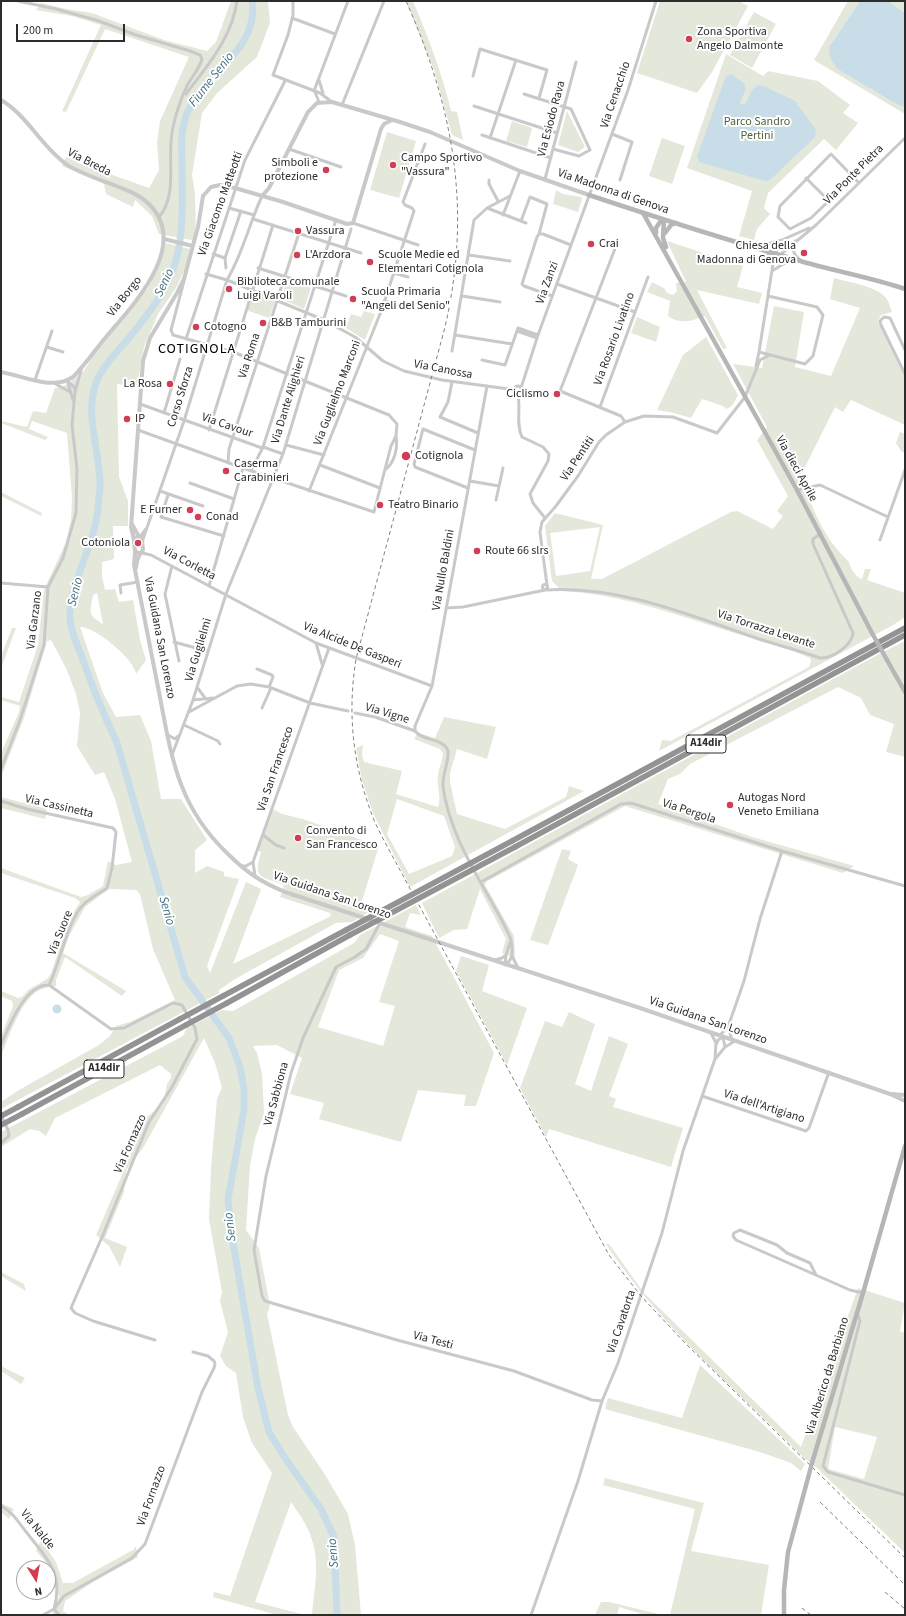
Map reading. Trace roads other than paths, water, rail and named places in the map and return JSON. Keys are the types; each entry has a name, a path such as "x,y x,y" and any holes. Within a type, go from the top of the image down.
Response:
{"highway":[{"name":"A14dir","path":"854,656 905,624"},
{"name":"A14dir","path":"1,1115 905,628"},
{"name":"A14dir","path":"1,1125 905,636"}],"main road":[{"name":"Via Madonna di Genova","path":"589,194 663,220 796,260 877,280 899,287 905,291"},
{"path":"643,213 669,256"},
{"path":"657,235 656,228 663,220"},
{"path":"663,220 663,238 669,256"},
{"path":"663,238 666,230 676,223"},
{"name":"Via dieci Aprile","path":"669,256 905,692"},
{"name":"Via Alberico da Barbiano","path":"784,1615 784,1590 788,1552 812,1463 864,1293 905,1146"}],"street":[{"path":"18,1 56,9 96,20 136,35 200,55 202,60 201,65 187,86 177,112 171,134 169,194 164,210 159,217"},
{"path":"184,97 224,42 235,14 237,1"},
{"path":"293,1 292,18 286,42 273,72 276,78 324,95 332,102"},
{"path":"314,91 348,1"},
{"path":"342,105 384,1"},
{"name":"Via Cenacchio","path":"589,194 630,84 656,1"},
{"path":"292,18 336,34"},
{"path":"473,76 480,49 547,70 539,98"},
{"path":"490,138 516,60"},
{"name":"Via Esiodo Rava","path":"545,180 576,62"},
{"path":"319,78 319,85 324,95"},
{"name":"Via Giacomo Matteotti","path":"186,338 245,160 285,81"},
{"path":"260,196 269,188 308,112 319,102 317,94 314,91"},
{"path":"524,94 570,109 590,150 579,156 553,149"},
{"name":"Via Breda","path":"1,100 17,114 48,148 66,164 142,198 150,205 159,217 166,240"},
{"name":"Via Madonna di Genova","path":"319,102 332,102 424,130 520,171 589,194"},
{"path":"474,106 557,133"},
{"path":"353,223 381,129 383,117"},
{"path":"381,129 385,123 392,120"},
{"path":"612,134 632,142 620,180"},
{"path":"482,136 551,158"},
{"name":"Via Ponte Pietra","path":"779,255 816,225 905,138"},
{"name":"Via Guglielmo Marconi","path":"309,491 394,273 414,211 412,208 404,205 403,202 425,144"},
{"path":"289,149 341,168"},
{"path":"839,191 811,218 790,229 778,217 780,206 831,154 859,183"},
{"path":"503,215 520,171"},
{"path":"806,178 829,201"},
{"path":"489,180 489,184 498,201"},
{"path":"138,430 250,471 374,512 385,469 390,465 397,443 397,424 389,415 233,352 173,335 171,330 204,194 211,187 217,186 235,188 337,219 346,224 353,223 418,245"},
{"path":"269,188 269,194 273,200"},
{"name":"Via Zanzi","path":"518,389 524,378 589,194"},
{"name":"Corso Sforza","path":"142,545 184,421 206,344 228,280 236,265 253,219 260,196"},
{"path":"452,351 474,220 487,208 510,196"},
{"path":"522,221 530,197 547,204 540,234 522,284 552,296"},
{"path":"229,208 254,215"},
{"path":"487,208 526,223"},
{"path":"226,268 225,258 241,211"},
{"path":"253,219 361,253"},
{"path":"250,471 263,448 328,242 337,219"},
{"path":"209,430 251,290 273,225"},
{"name":"Via Ponte Pietra","path":"755,247 782,240 816,225"},
{"name":"Via Dante Alighieri","path":"226,594 283,454 351,229"},
{"name":"Via Roma","path":"228,463 229,449 299,233"},
{"path":"540,234 571,245"},
{"path":"166,240 191,245"},
{"name":"Via Borgo","path":"67,380 83,366 148,284 158,264 166,240"},
{"path":"780,266 779,255 782,240"},
{"path":"618,241 598,299 560,391 622,416 625,422"},
{"path":"795,241 792,249 795,256 804,262"},
{"path":"766,250 773,262"},
{"path":"213,254 225,258"},
{"path":"468,255 510,261"},
{"path":"745,398 756,367 773,262 779,255"},
{"path":"772,271 780,266 796,260"},
{"path":"258,268 346,296"},
{"path":"394,273 408,278"},
{"name":"Via Canossa","path":"206,274 228,280 324,320 355,337 383,361 404,371 452,382 503,389 518,389"},
{"name":"Via Rosario Livatino","path":"600,407 648,277"},
{"path":"139,553 131,530 131,522 143,361 146,348 184,279"},
{"path":"557,284 635,312"},
{"path":"462,296 500,302"},
{"path":"759,352 805,364 813,356 823,315 817,307 768,296"},
{"path":"384,301 407,308"},
{"path":"905,350 890,318 884,317 880,323 905,374"},
{"path":"482,360 505,365 517,329 538,337"},
{"path":"35,380 52,331"},
{"path":"455,335 512,344"},
{"path":"47,347 63,352"},
{"path":"756,367 760,360 770,355"},
{"path":"164,413 180,359"},
{"path":"73,400 83,366"},
{"path":"1,372 54,384 67,389 70,393"},
{"path":"67,380 74,387 75,392"},
{"path":"54,384 67,380"},
{"path":"67,380 73,400"},
{"path":"452,382 448,402 440,417 478,433"},
{"name":"Via Nullo Baldini","path":"415,731 417,720 432,686 487,386"},
{"path":"518,389 519,422 522,437 542,447 549,454 548,461 530,494 533,503 545,518"},
{"name":"Via Pentiti","path":"546,587 540,532 545,518 556,506 578,476 599,442 613,429 625,422 644,416 668,416 717,433 745,398"},
{"name":"Via Garzano","path":"1,769 20,720 44,645 48,587 63,558 76,513 77,469 72,425 73,400"},
{"name":"Via Cavour","path":"140,404 209,430 283,454"},
{"path":"468,488 416,467 414,464 423,429 475,450"},
{"path":"286,445 324,455"},
{"path":"320,465 380,488"},
{"path":"209,586 243,468"},
{"path":"496,500 503,468"},
{"path":"880,540 905,470"},
{"path":"470,481 499,486"},
{"path":"190,483 234,499"},
{"path":"797,490 820,485 888,517"},
{"path":"160,491 203,506"},
{"path":"168,495 161,517 224,536"},
{"path":"131,522 142,545 151,555"},
{"path":"134,540 139,538 147,528"},
{"name":"Via Torrazza Levante","path":"546,587 616,594 708,620 820,658 827,658 848,644 853,633 813,544 813,539 820,534"},
{"path":"139,553 142,545"},
{"name":"Via Corletta","path":"139,553 151,555 226,594"},
{"name":"Via Guidana San Lorenzo","path":"139,553 136,561 137,576 172,756 181,787 195,816 206,832 240,866 256,878 285,892 492,960"},
{"path":"172,566 165,594 179,661"},
{"path":"121,593 120,585 138,582"},
{"path":"1,583 48,587"},
{"path":"446,608 535,592 546,587"},
{"name":"Via Alcide De Gasperi","path":"226,594 316,643 432,686"},
{"name":"Via Guglielmi","path":"172,756 193,700 226,594"},
{"path":"174,642 207,651"},
{"path":"316,643 319,649 322,666"},
{"name":"Via San Francesco","path":"253,862 329,648"},
{"path":"257,669 272,675 273,677 262,708"},
{"path":"189,712 237,686 245,684 270,688 310,703 348,711"},
{"path":"197,687 205,698"},
{"path":"193,700 214,698"},
{"path":"193,700 198,704 205,704"},
{"name":"Via Vigne","path":"355,713 375,717 415,731 418,735 440,742 447,748 449,754 443,776 446,799 457,837 481,882"},
{"path":"184,725 218,741 220,744"},
{"path":"168,735 175,739 182,731"},
{"name":"Via Cassinetta","path":"1,801 27,809 113,828"},
{"name":"Via Pergola","path":"481,882 626,803 636,804 782,851 905,886"},
{"name":"Via Suore","path":"49,985 56,971 71,925 83,904 107,888 112,868 116,832 113,828"},
{"path":"263,835 276,845 284,848"},
{"path":"716,1045 728,1027 744,981 756,931 782,851"},
{"path":"240,866 246,866 253,862 256,878"},
{"path":"481,882 511,940 512,956 520,969"},
{"name":"Via Sabbiona","path":"262,1296 254,1250 266,1176 291,1073 303,1038 336,967 355,958 366,949 380,923"},
{"path":"505,965 506,955 511,940"},
{"path":"492,960 502,958 506,955"},
{"path":"505,965 512,956"},
{"path":"492,960 520,969"},
{"name":"Via Guidana San Lorenzo","path":"520,969 829,1072 890,1094"},
{"path":"1,1045 21,1004 30,992 44,984 49,985"},
{"name":"Via Fornazzo","path":"49,985 111,1029 124,1028 172,1003 182,1005 195,1028 197,1039 172,1087 149,1122 71,1308 75,1313 93,1321 155,1340"},
{"path":"715,1059 724,1047 733,1040 728,1027"},
{"name":"Via Cavatorta","path":"531,1615 575,1488 602,1401 618,1363 662,1233 683,1151 715,1059 716,1045 711,1033"},
{"path":"721,1036 724,1047"},
{"name":"Via dell'Artigiano","path":"702,1096 806,1131 809,1129 829,1072"},
{"path":"890,1094 905,1095"},
{"path":"890,1094 905,1101"},
{"path":"1,1115 8,1130 9,1136 1,1143"},
{"path":"816,1275 810,1263 786,1253 777,1245 740,1230 734,1233 734,1238 736,1240 850,1290 864,1293"},
{"name":"Via Testi","path":"262,1296 264,1301 397,1340 514,1371 592,1400 602,1401"},
{"path":"857,1313 860,1321 824,1468 828,1472 905,1495"},
{"name":"Via Fornazzo","path":"43,1615 54,1609 64,1596 132,1558 144,1544 202,1392 214,1368 215,1364 211,1358 193,1352"},
{"name":"Via Nalde","path":"1,1506 13,1515 51,1563 56,1580 56,1602 54,1609"},
{"path":"54,1609 59,1615"}],"water":[{"path":"860,1 888,1 905,13 905,107 898,105 837,69 830,57 829,47"},
{"path":"731,74 744,83 746,89 740,102 742,105 746,103 752,90 758,85 764,86 795,101 816,130 815,137 770,180 765,181 699,162 697,156 726,76"},
{"path":"57,1004 62,1009 57,1014 52,1009"}],"waterway":[{"name":"Senio","path":"252,1 252,18 247,34 239,48 228,62 194,101 184,122 182,140 182,222 177,257 169,280 157,301 136,330 104,367 98,378 94,391 92,416 99,468 99,502 96,522 73,593 70,619 74,638 117,743 185,977 229,1038 240,1067 244,1089 244,1110 228,1199 231,1231 258,1388 269,1432 285,1458 321,1509 334,1537 337,1615"}],"railway":[{"path":"406,1 423,41 447,121 454,161 457,201 457,242 453,284 445,327 356,659 353,680 352,721 357,761 367,800 374,820 387,846 609,1255 641,1296 685,1343 905,1558"},
{"path":"820,1502 905,1585"},
{"path":"885,1592 905,1609"},
{"path":"802,1608 811,1615"}],"place":[{"name":"Zona Sportiva Angelo Dalmonte","path":"689,39"},
{"name":"Campo Sportivo \"Vassura\"","path":"393,165"},
{"name":"Simboli e protezione","path":"326,170"},
{"name":"Vassura","path":"298,231"},
{"name":"Crai","path":"591,244"},
{"name":"Chiesa della Madonna di Genova","path":"804,253"},
{"name":"L'Arzdora","path":"297,255"},
{"name":"Scuole Medie ed Elementari Cotignola","path":"370,262"},
{"name":"Biblioteca comunale Luigi Varoli","path":"229,289"},
{"name":"Scuola Primaria \"Angeli del Senio\"","path":"353,299"},
{"name":"B&B Tamburini","path":"263,323"},
{"name":"Cotogno","path":"196,327"},
{"name":"La Rosa","path":"170,384"},
{"name":"Ciclismo","path":"557,394"},
{"name":"IP","path":"127,419"},
{"name":"Cotignola","path":"406,456"},
{"name":"Caserma Carabinieri","path":"226,471"},
{"name":"Teatro Binario","path":"380,505"},
{"name":"E Furner","path":"190,510"},
{"name":"Conad","path":"198,517"},
{"name":"Cotoniola","path":"138,543"},
{"name":"Route 66 slrs","path":"477,551"},
{"name":"Autogas Nord Veneto Emiliana","path":"730,805"},
{"name":"Convento di San Francesco","path":"298,838"}],"district":[{"name":"COTIGNOLA","path":"197,350"}],"water label":[{"name":"Fiume Senio","path":"212,80"}],"park label":[{"name":"Parco Sandro Pertini","path":"757,129"}]}
